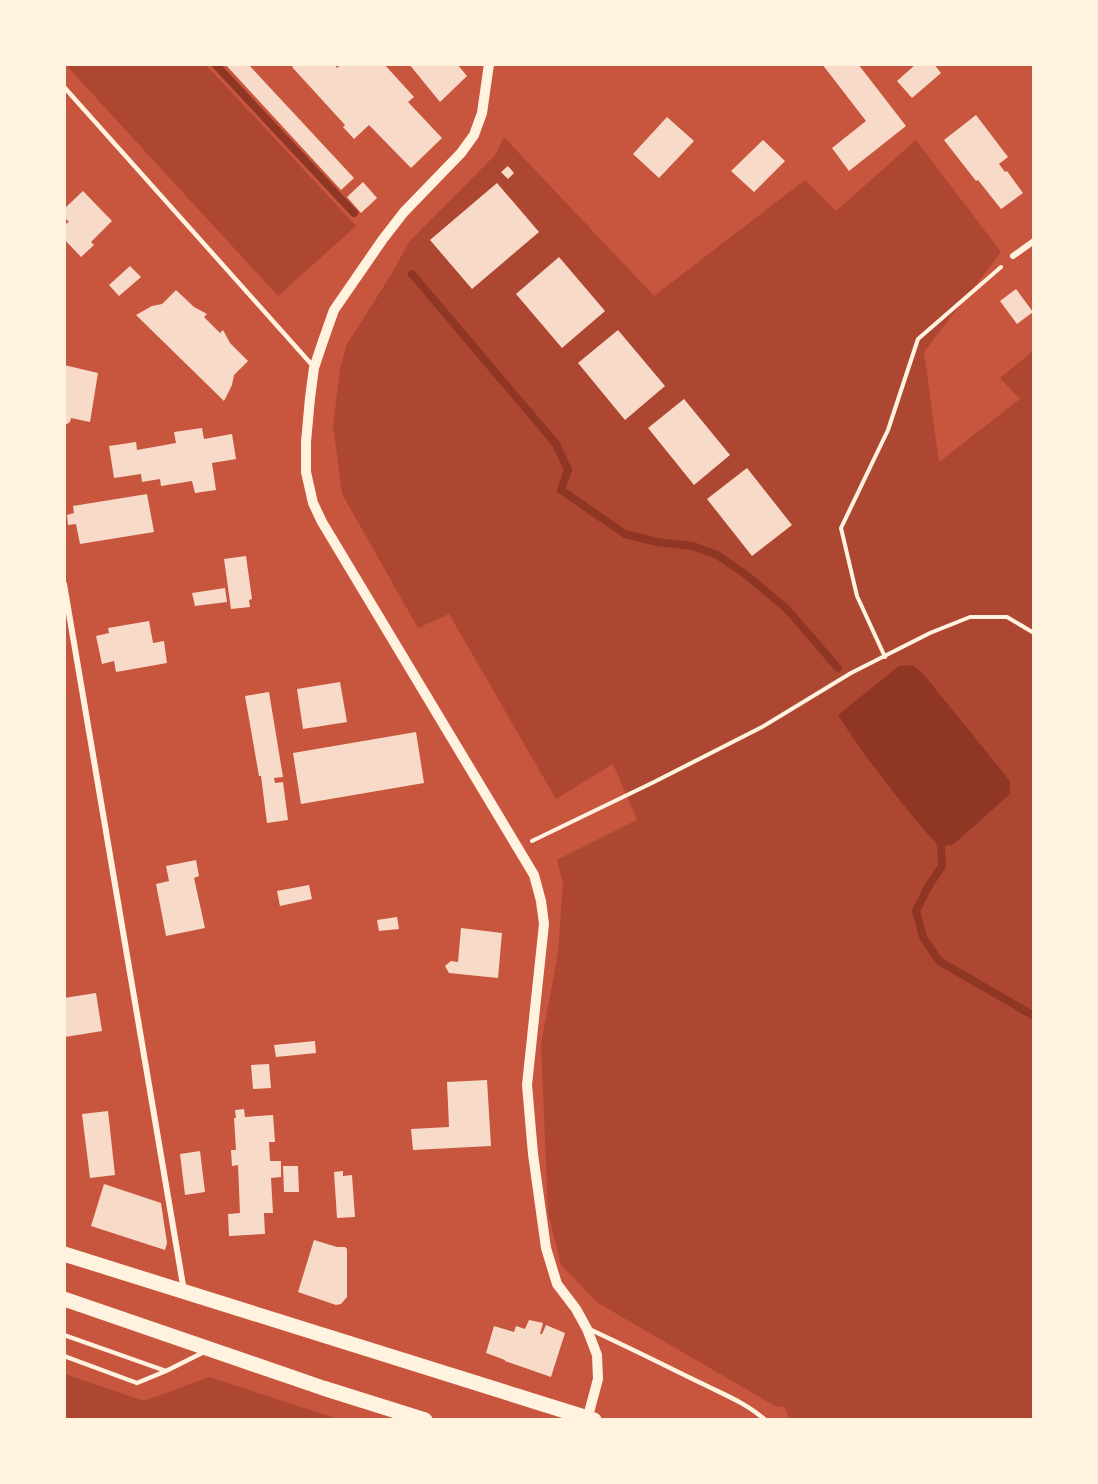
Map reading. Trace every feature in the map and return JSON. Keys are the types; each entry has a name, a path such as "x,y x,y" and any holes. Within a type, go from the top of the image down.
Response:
{"main road":[{"path":"64,1254 589,1419"},
{"path":"64,1299 323,1388 425,1419"}],"street":[{"path":"489,64 482,113 474,135 461,153 404,212 382,239 334,310 315,368 306,442 306,472 313,504 322,522 534,875 542,901 544,924 527,1084 533,1154 546,1248 557,1284 576,1309 597,1355 598,1379 589,1419"},
{"path":"1013,256 1034,241"},
{"path":"64,584 184,1292"}],"lane":[{"path":"64,87 315,368"},
{"path":"587,1329 654,1359 737,1401 765,1419"},
{"path":"64,1335 166,1371"},
{"path":"64,1356 137,1383 210,1349"}],"path":[{"path":"885,657 856,596 841,528 888,430 918,339 1013,256"},
{"path":"517,849 762,727 851,673 930,633 970,617 1007,617 1034,633"}],"shaded area":[{"path":"65,64 206,65 356,226 278,296"},
{"path":"504,137 654,296 805,180 836,211 916,140 1001,252 924,352 939,462 1020,399 1000,378 1033,351 1033,1419 790,1419 784,1407 775,1406 598,1303 561,1265 548,1212 541,1044 558,953 563,883 557,860 637,820 613,764 556,799 449,614 418,628 342,494 333,425 340,369 347,344 409,242 495,155"},
{"path":"913,665 925,676 1010,781 1010,794 954,844 941,847 898,798 838,715 899,666"},
{"path":"65,1374 144,1401 209,1377 338,1419 65,1419"}],"building":[{"path":"225,64 248,64 354,178 341,190"},
{"path":"295,64 334,64 337,68 341,64 384,64 414,97 408,102 442,138 411,168 369,125 354,139 343,127 345,125 292,67"},
{"path":"409,64 457,64 467,76 440,102"},
{"path":"822,64 858,64 906,126 849,171 832,148 866,121"},
{"path":"916,64 934,64 941,73 912,98 897,81"},
{"path":"976,115 1008,157 999,164 1023,193 1001,209 944,140"},
{"path":"667,117 694,141 659,178 633,154"},
{"path":"763,140 785,161 754,192 731,171"},
{"path":"508,166 514,173 508,179 501,172"},
{"path":"363,182 377,198 361,213 347,197"},
{"path":"497,183 539,232 472,289 430,240"},
{"path":"83,191 112,221 91,242 94,245 81,257 64,239 64,225 69,222 64,217 64,209"},
{"path":"559,257 605,311 562,348 516,294"},
{"path":"130,266 141,277 119,296 109,285"},
{"path":"1016,289 1033,312 1017,324 1000,301"},
{"path":"176,290 194,307 207,314 204,317 220,333 223,330 230,343 248,361 234,375 224,401 136,315 152,306 162,304"},
{"path":"618,330 665,386 625,420 578,363"},
{"path":"64,365 98,373 90,422 71,418 70,422 64,426"},
{"path":"684,399 730,455 694,485 648,428"},
{"path":"202,428 204,439 232,434 236,459 212,463 216,490 195,493 192,481 161,486 160,479 142,482 141,474 114,478 109,446 136,442 137,450 176,443 174,432"},
{"path":"747,468 792,525 752,556 707,499"},
{"path":"147,494 154,532 80,544 76,524 68,525 67,515 74,513 73,506"},
{"path":"246,556 252,599 249,600 250,607 231,609 224,559"},
{"path":"225,588 227,602 195,606 192,593"},
{"path":"149,621 153,643 164,641 167,663 116,672 114,661 102,664 96,636 109,633 108,628"},
{"path":"340,682 347,722 303,729 297,689"},
{"path":"269,692 283,777 274,778 275,783 283,782 288,820 267,823 261,776 259,776 245,696"},
{"path":"416,732 424,783 301,804 293,753"},
{"path":"196,860 199,876 194,878 205,928 166,936 156,884 169,881 166,866"},
{"path":"309,885 312,899 280,906 277,891"},
{"path":"397,917 399,929 379,931 377,920"},
{"path":"461,928 502,933 498,978 449,973 445,966 451,961 458,962"},
{"path":"96,993 102,1031 65,1037 64,998"},
{"path":"315,1041 316,1053 276,1057 274,1045"},
{"path":"269,1064 271,1088 253,1089 251,1065"},
{"path":"487,1080 491,1146 413,1150 411,1129 449,1127 447,1082"},
{"path":"244,1109 245,1117 273,1115 275,1142 269,1142 270,1161 281,1161 281,1177 271,1178 273,1213 264,1213 265,1234 229,1236 228,1214 240,1213 238,1165 232,1166 231,1150 236,1150 234,1118 236,1118 235,1110"},
{"path":"108,1111 115,1175 90,1178 82,1114"},
{"path":"200,1151 205,1192 185,1195 180,1154"},
{"path":"283,1166 298,1166 299,1192 284,1192"},
{"path":"343,1171 343,1176 352,1175 355,1217 337,1218 334,1172"},
{"path":"104,1184 161,1203 167,1243 165,1250 91,1226"},
{"path":"314,1240 347,1249 347,1297 341,1304 336,1305 298,1292"},
{"path":"529,1320 543,1323 540,1334 546,1325 565,1333 551,1377 486,1353 494,1326 514,1332 516,1326 525,1329"}],"waterway":[{"path":"215,64 354,213"},
{"path":"412,274 556,444 568,470 561,490 625,534 657,542 693,546 717,555 745,574 786,608 838,668"},
{"path":"939,838 942,866 916,911 923,937 939,961 1034,1016"}]}
